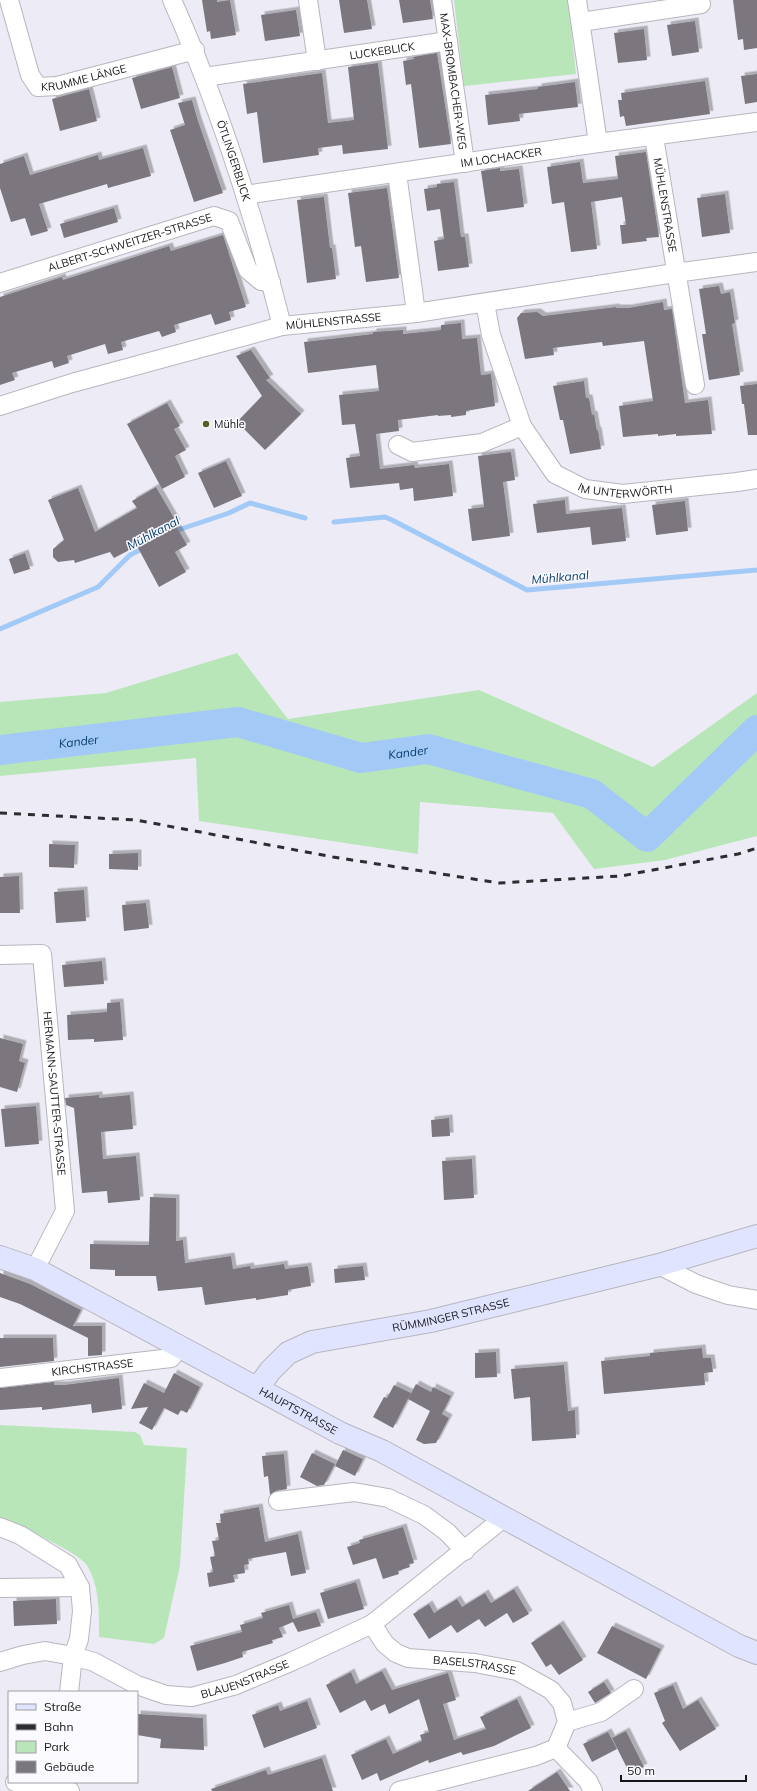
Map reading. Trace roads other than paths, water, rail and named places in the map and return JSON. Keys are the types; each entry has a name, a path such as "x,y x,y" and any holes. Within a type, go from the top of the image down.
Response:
{"main road":[{"name":"RÜMMINGER STRASSE","path":"258,1388 270,1371 288,1353 312,1342 431,1321 659,1265 757,1236"},
{"name":"HAUPTSTRASSE","path":"0,1257 36,1269 340,1433 382,1451 739,1646 757,1654"}],"street":[{"name":"KRUMME LÄNGE","path":"9,0 30,75 38,87 57,86 194,50"},
{"name":"ÖTLINGERBLICK","path":"172,0 205,77 245,195 282,326"},
{"path":"308,0 317,61"},
{"name":"MAX-BROMBACHER-WEG","path":"442,0 465,163"},
{"path":"577,0 598,144"},
{"path":"580,22 701,4"},
{"name":"LUCKEBLICK","path":"205,77 448,41"},
{"name":"IM LOCHACKER","path":"245,195 757,122"},
{"name":"MÜHLENSTRASSE","path":"654,137 675,273 695,385"},
{"path":"397,173 416,313"},
{"name":"ALBERT-SCHWEITZER-STRASSE","path":"0,283 214,216 229,221 248,270 261,280 270,282"},
{"name":"MÜHLENSTRASSE","path":"0,406 72,383 282,326 416,313 675,273 757,262"},
{"name":"IM UNTERWÖRTH","path":"485,303 490,335 522,426 555,474 585,489 623,494 757,479"},
{"path":"398,445 412,452 482,443 522,426"},
{"name":"HERMANN-SAUTTER-STRASSE","path":"0,955 42,954 65,1211 36,1269"},
{"path":"659,1265 696,1284 728,1295 757,1300"},
{"name":"KIRCHSTRASSE","path":"0,1378 171,1358 180,1346"},
{"path":"278,1501 354,1492 388,1498 424,1515 447,1532 465,1550"},
{"name":"BLAUENSTRASSE","path":"0,1662 23,1655 44,1651 73,1656 94,1662 137,1685 166,1695 192,1697 236,1685 293,1661 372,1624 505,1517"},
{"path":"0,1527 20,1535 68,1565 80,1587 82,1611 79,1639 73,1656 70,1691"},
{"path":"0,1588 80,1587"},
{"name":"BASELSTRASSE","path":"372,1624 385,1644 396,1653 408,1658 476,1663 517,1672 551,1690 562,1703 567,1722"},
{"path":"399,1791 536,1756 556,1748 567,1722 601,1712 634,1689"},
{"path":"556,1748 588,1781 593,1791"},
{"path":"23,1783 63,1788"}],"waterway":[{"name":"Mühlkanal","path":"172,532 229,513 250,503 305,518"},
{"name":"Mühlkanal","path":"334,522 385,517 527,590 757,570"},
{"name":"Mühlkanal","path":"0,629 98,587 130,555 144,548"},
{"name":"Kander","path":"0,750 238,722 361,758 428,749 592,794 647,837 757,730"}],"railway":[{"path":"0,813 136,820 333,857 499,883 621,876 738,854 757,848"}],"place":[{"name":"Mühle","path":"206,424"}]}
